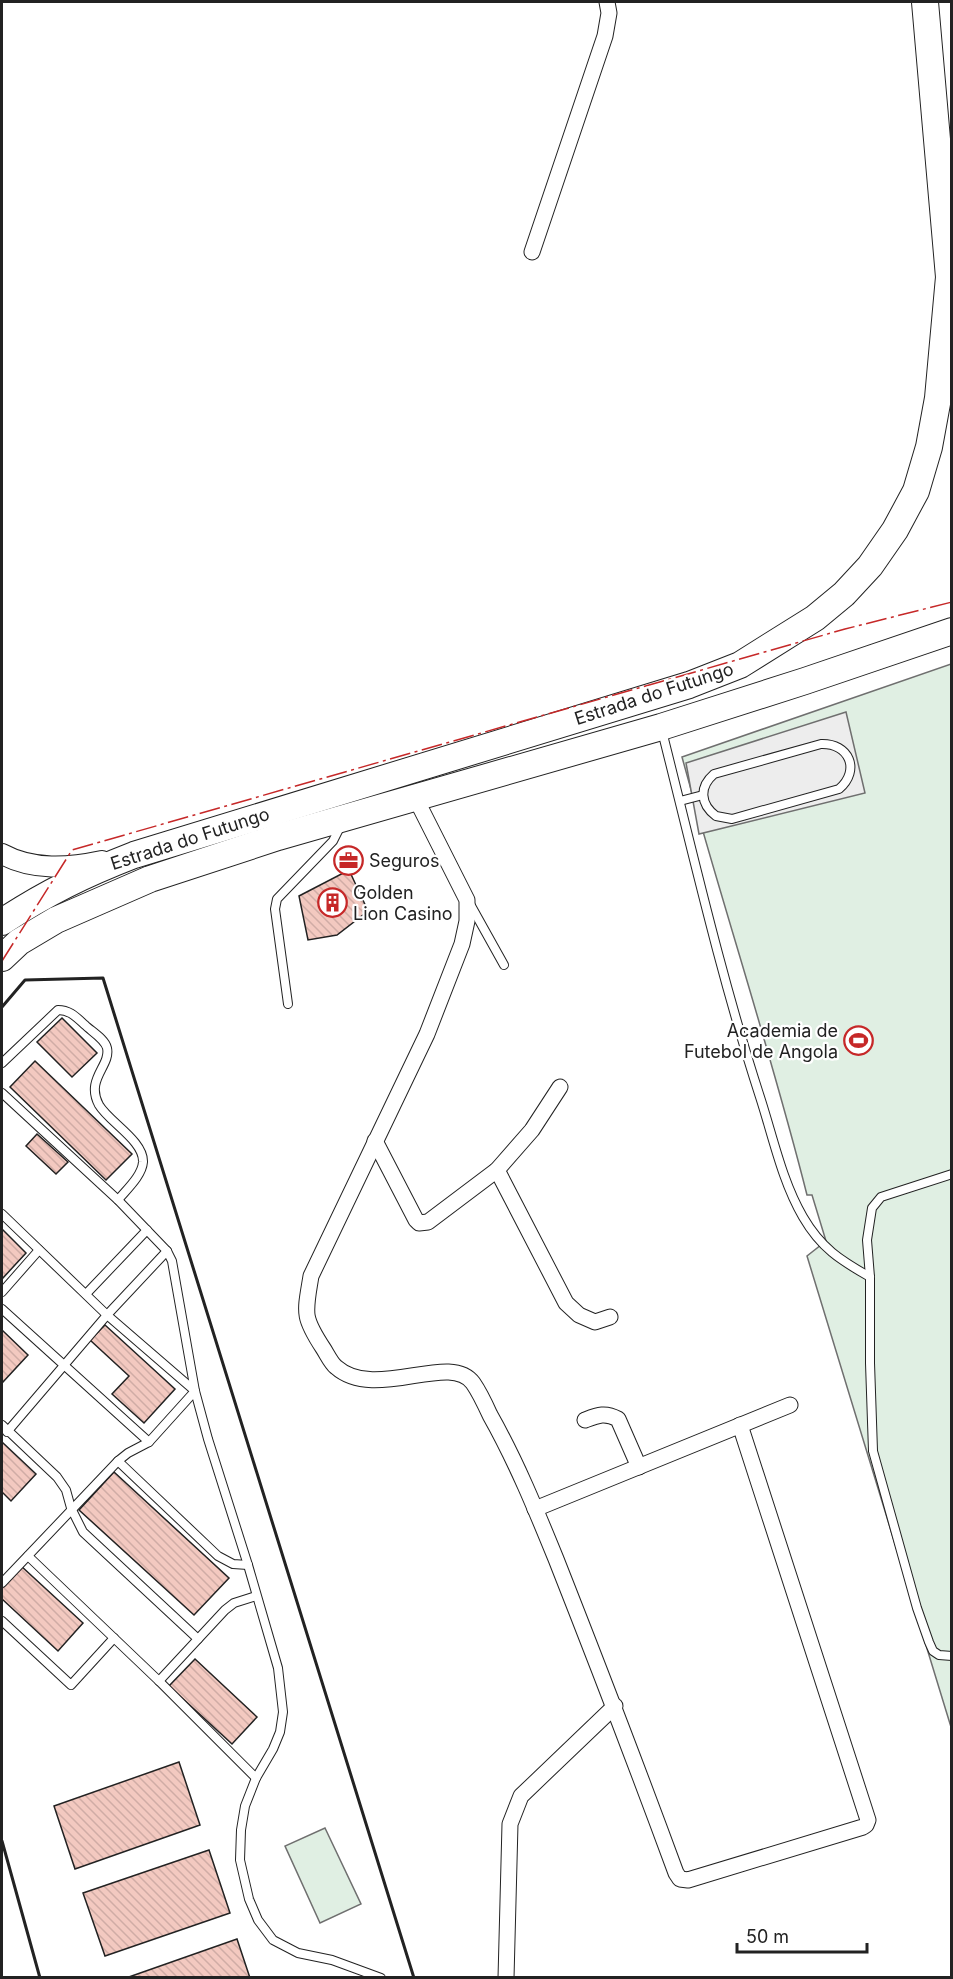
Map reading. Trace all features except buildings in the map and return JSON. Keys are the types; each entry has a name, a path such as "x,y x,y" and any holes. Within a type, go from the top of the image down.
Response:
{"main road":[{"name":"Estrada do Futungo","path":"2,922 39,897 76,878 134,855 689,685 740,665 815,618 844,594 870,566 895,530 916,491 929,447 938,398 950,283 945,157 926,2"},
{"name":"Estrada do Futungo","path":"2,958 19,942 56,920 150,879 278,837 417,799 661,727 951,631"}],"street":[{"path":"532,252 605,36 609,13 607,2"},
{"path":"417,799 467,900 467,921 462,944 427,1034 311,1276 306,1312 310,1329 335,1367 353,1377 372,1381 444,1370 458,1372 472,1381 507,1445 535,1509 615,1706 676,1873 680,1879 688,1880 866,1825 868,1820 740,1425"},
{"path":"2,854 27,864 44,867 91,864 134,855"},
{"path":"375,1141 416,1220 419,1223 428,1222 497,1170 532,1130 560,1087"},
{"path":"497,1170 566,1303 579,1315 595,1322 610,1317"},
{"path":"535,1509 790,1405"},
{"path":"585,1420 602,1413 618,1419 639,1467"},
{"path":"506,1977 510,1824 514,1810 521,1796 615,1706"}],"lane":[{"path":"661,727 735,1017 788,1185 802,1216 817,1238 837,1258 870,1277"},
{"path":"821,744 837,746 848,756 850,763 849,778 839,789 732,819 716,816 704,804 703,795 704,787 714,774 821,744"},
{"path":"680,801 703,795"},
{"path":"288,1005 275,909 277,899 333,841 344,819"},
{"path":"467,900 504,965"},
{"path":"2,1063 58,1010 74,1014 104,1043 107,1052 95,1081 97,1099 100,1107 136,1144 143,1161 141,1172 118,1200"},
{"path":"2,1093 118,1200 167,1251 172,1261 195,1391 278,1668 283,1712 280,1732 256,1778 245,1806 242,1830 240,1860 249,1899 258,1920 273,1940 298,1953 332,1960 381,1977"},
{"path":"951,1174 881,1197 872,1208 867,1240 870,1277 873,1451 928,1642 933,1651 939,1655 951,1656"},
{"path":"2,1214 107,1315 195,1391"},
{"path":"86,1294 147,1230"},
{"path":"2,1292 39,1250"},
{"path":"167,1251 4,1428 57,1477 66,1490 71,1508 83,1532 198,1639"},
{"path":"2,1309 149,1442"},
{"path":"2,1583 118,1461 149,1442 195,1391"},
{"path":"118,1461 218,1556 234,1564 248,1565"},
{"path":"28,1556 256,1778"},
{"path":"159,1682 225,1610 234,1603 256,1596"},
{"path":"2,1621 71,1685 114,1638"}],"green space":[{"name":"Academia de Futebol de Angola","path":"951,664 951,1727 807,1256 826,1241 812,1195 807,1195 682,757"},
{"path":"325,1828 361,1904 320,1923 285,1846"}],"shaded area":[{"path":"846,712 865,793 699,834 686,763"}],"wall":[{"path":"2,1007 25,980 103,978 414,1978"},
{"path":"2,1841 40,1978"}],"power":[{"path":"2,961 72,850 845,629 952,602"}],"place":[{"name":"Seguros","path":"348,861"},
{"name":"Golden Lion Casino","path":"332,903"},
{"name":"Academia de Futebol de Angola","path":"859,1041"}]}
